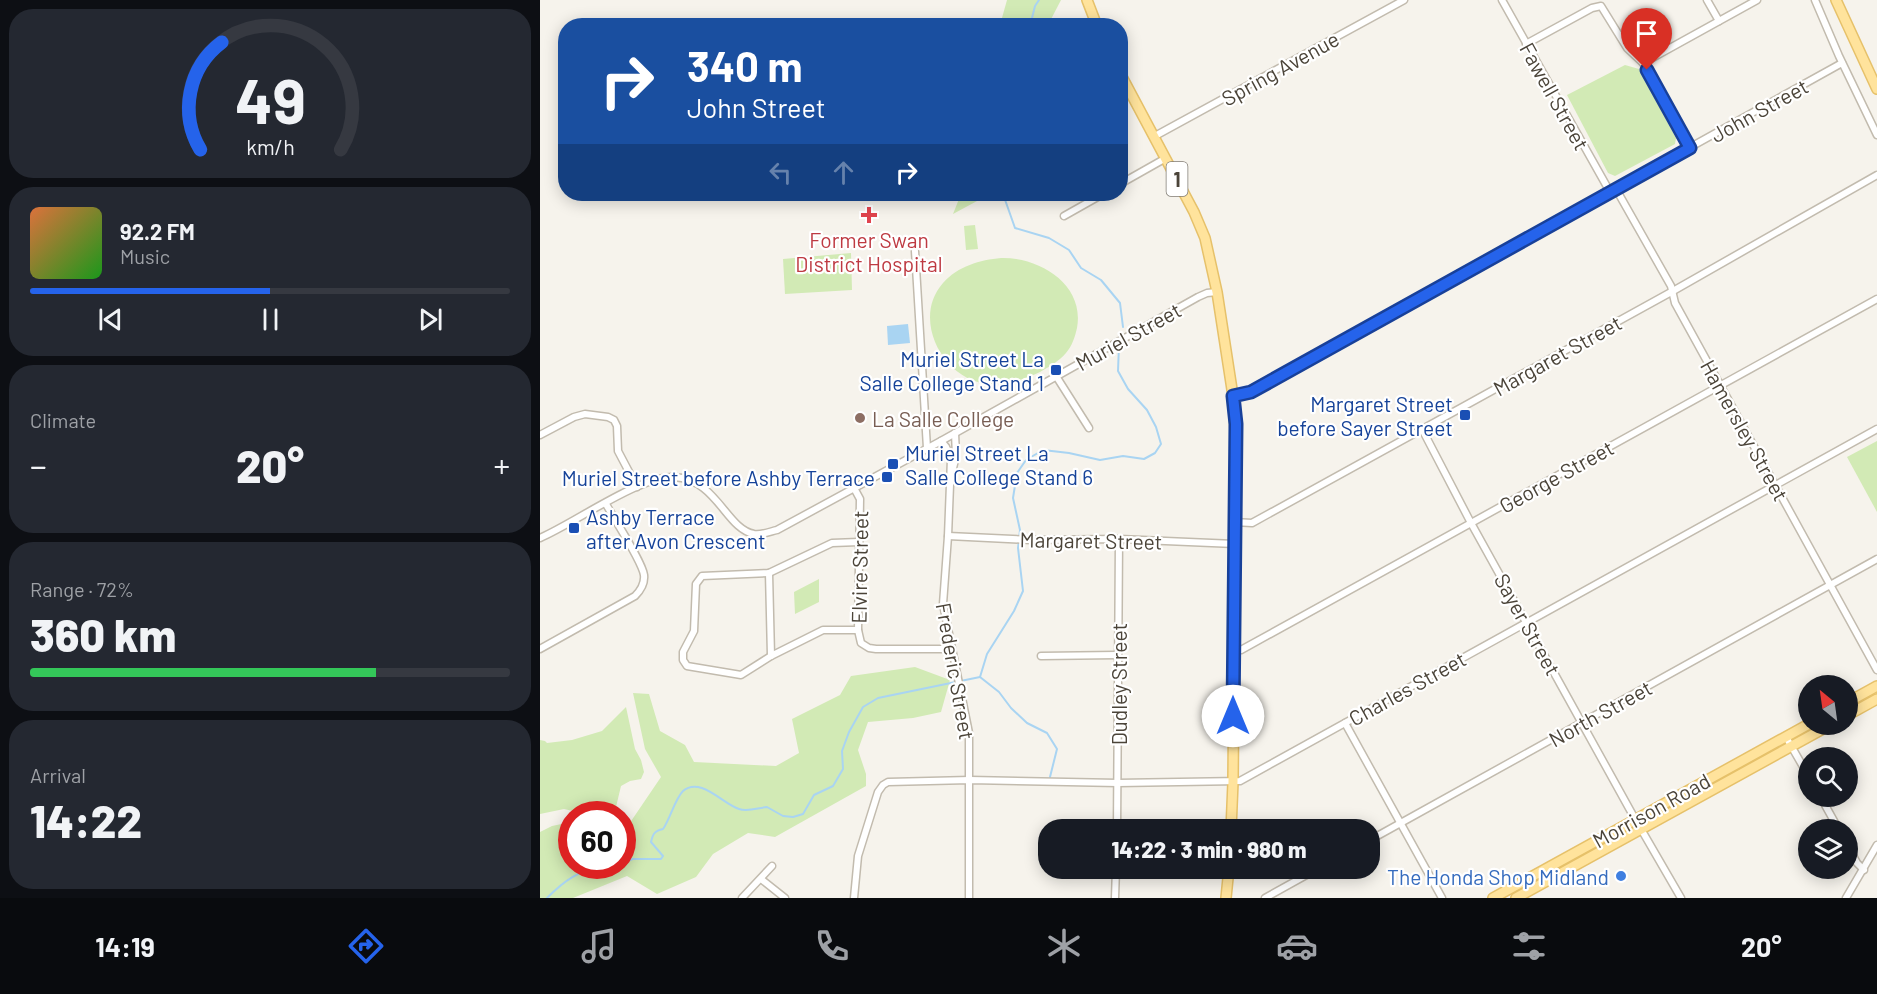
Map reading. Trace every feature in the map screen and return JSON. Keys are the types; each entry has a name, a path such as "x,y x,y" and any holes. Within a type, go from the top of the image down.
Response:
{"main road":[{"path":"1087,0 1094,18"},
{"path":"1836,0 1877,89"},
{"name":"1","path":"1128,87 1194,212 1205,238 1217,292 1233,396 1236,424 1231,819"},
{"path":"1858,696 1877,686"},
{"path":"1858,709 1877,699"},
{"name":"Morrison Road","path":"1493,898 1798,730"},
{"name":"Morrison Road","path":"1515,898 1812,735"},
{"path":"1614,830 1641,829 1647,816 1658,806"},
{"path":"1228,879 1228,898"}],"street":[{"name":"Spring Avenue","path":"1155,136 1404,0"},
{"name":"Fawell Street","path":"1502,0 1613,191"},
{"path":"1707,0 1719,21"},
{"path":"1643,63 1757,0"},
{"path":"1815,0 1877,135"},
{"path":"1526,44 1592,8 1601,6 1627,48 1643,63 1690,148"},
{"name":"John Street","path":"1233,396 1251,392 1842,63"},
{"path":"1128,179 1166,158"},
{"name":"Margaret Street","path":"1234,522 1252,523 1673,291 1877,175"},
{"name":"Hamersley Street","path":"1613,191 1673,291 1676,303 1877,670"},
{"path":"1064,216 1091,201"},
{"path":"915,251 927,448"},
{"name":"Muriel Street","path":"637,487 655,480 674,477 690,481 708,491 735,523 755,534 777,530 1198,297 1217,292"},
{"name":"George Street","path":"1233,650 1242,650 1877,299"},
{"path":"1056,376 1089,428"},
{"path":"540,435 574,417 585,414 614,420 617,426 618,451 637,487 540,538"},
{"name":"Sayer Street","path":"1422,429 1635,819"},
{"name":"Charles Street","path":"854,898 858,856 875,799 883,785 895,781 970,780 1118,783 1240,781 1877,429"},
{"name":"Frederic Street","path":"951,480 956,456 955,433"},
{"name":"Frederic Street","path":"941,441 951,459 943,604 969,733 969,898"},
{"name":"Elvire Street","path":"854,488 860,499 858,637 864,646 876,649 951,647"},
{"path":"540,649 635,596 644,584 642,570 606,504"},
{"name":"Margaret Street","path":"948,536 1235,544"},
{"name":"Dudley Street","path":"1117,819 1119,539"},
{"path":"858,630 823,630 771,656 741,675 687,666 683,660 683,652 694,631 696,584 702,576 770,573 832,543 860,542"},
{"name":"North Street","path":"1380,835 1877,559"},
{"path":"770,573 771,656"},
{"path":"1041,656 1117,655"},
{"path":"1345,723 1442,898"},
{"path":"1786,737 1798,759"},
{"path":"1641,829 1681,898"},
{"path":"1846,898 1877,845"},
{"path":"1858,864 1864,870"},
{"path":"742,898 772,866"},
{"path":"760,879 785,898"},
{"path":"1115,898 1116,879"},
{"path":"1265,898 1299,879"}],"green space":[{"path":"1007,0 1061,0 1052,18 1002,18"},
{"path":"1625,65 1639,69 1676,138 1675,144 1615,176 1608,173 1567,95"},
{"path":"958,201 977,201 953,214"},
{"path":"975,225 978,249 966,250 964,226"},
{"path":"851,253 852,290 785,294 783,259"},
{"path":"1001,258 1030,262 1056,276 1074,298 1078,312 1077,328 1068,350 1050,366 1022,379 991,384 974,381 959,373 947,361 937,347 930,314 934,298 943,283 955,272 985,260"},
{"path":"1877,441 1877,512 1847,457"},
{"path":"819,579 819,602 795,614 794,592"},
{"path":"915,667 950,680 941,712 913,718 868,722 858,750 866,774 866,786 775,837 748,833 713,854 696,877 657,894 632,879 636,879 636,814 661,777 645,749 633,693 649,694 660,731 685,745 694,762 776,766 799,753 792,719 840,695 851,676"},
{"path":"626,707 635,749 644,772 641,779 621,786 617,801 558,801 558,810 540,814 540,740 547,743 572,740 602,731"},
{"path":"558,825 558,879 620,879 573,898 540,898 540,832"}],"water":[{"path":"908,324 910,343 888,345 887,326"}],"waterway":[{"path":"1032,18 1039,0"},
{"path":"1005,201 1015,228 1049,238 1069,250 1081,268 1101,280 1120,303 1123,327"},
{"path":"980,677 987,654 1014,611 1023,591 1018,548 1020,530 1013,498 1017,473 1026,460 1043,450 1100,460 1123,456 1144,459 1155,453 1161,444 1156,427 1147,410 1128,389 1118,371 1119,345"},
{"path":"980,677 999,692 1011,708 1027,723 1047,733 1057,749 1050,777"},
{"path":"636,859 661,859 663,856 651,842 653,836 663,829 680,795 690,787 711,792 742,810 767,807 783,816 793,817 803,814 814,795 833,786 843,769 842,751 849,732 863,707 878,698 980,677"},
{"path":"547,898 569,879"}],"place":[{"name":"Former Swan District Hospital","path":"869,215"},
{"name":"Muriel Street La Salle College Stand 1","path":"1056,370"},
{"name":"Margaret Street before Sayer Street","path":"1465,415"},
{"name":"La Salle College","path":"860,418"},
{"name":"Muriel Street La Salle College Stand 6","path":"893,464"},
{"name":"Muriel Street before Ashby Terrace","path":"887,477"},
{"name":"Ashby Terrace after Avon Crescent","path":"574,528"},
{"name":"The Honda Shop Midland","path":"1621,876"}],"route":[{"path":"1233,716 1236,424 1233,396 1251,392 1690,148 1647,70"}]}
